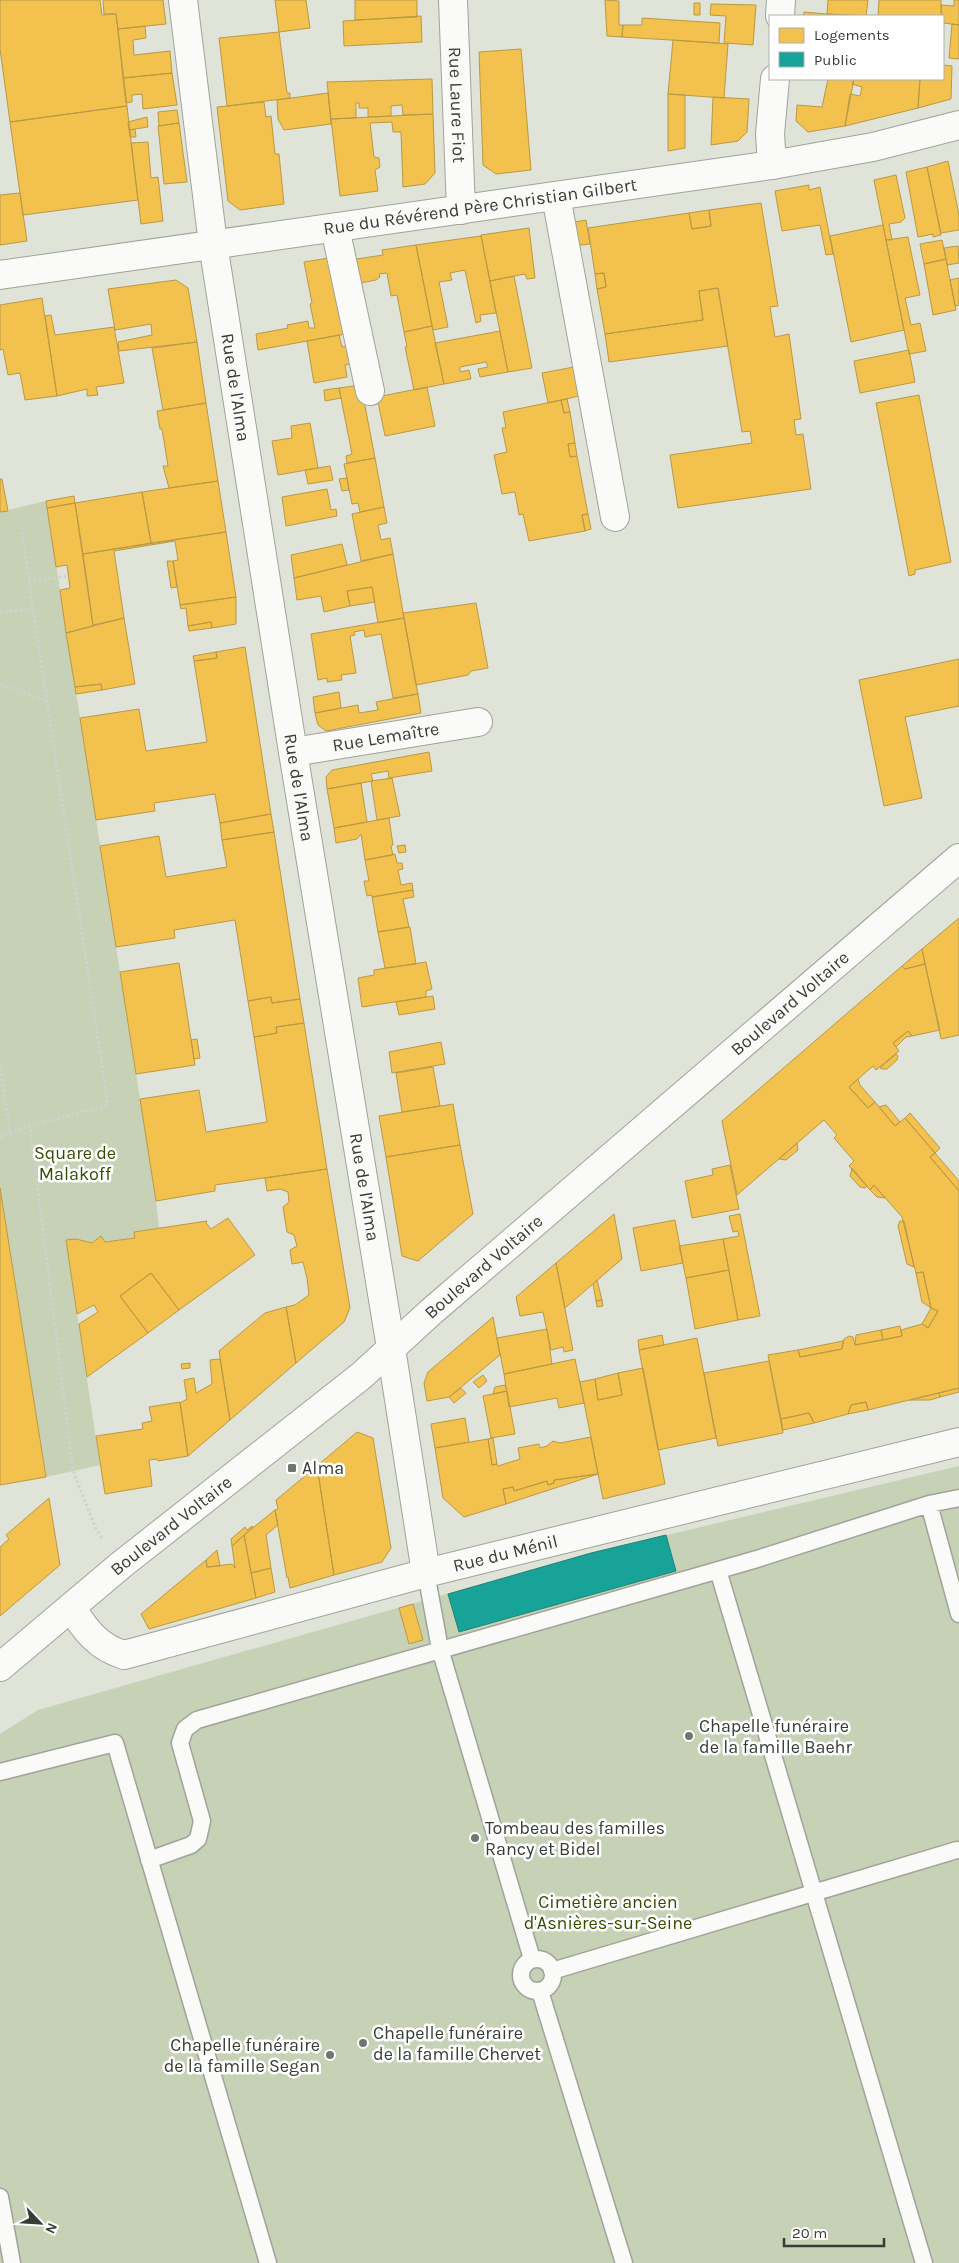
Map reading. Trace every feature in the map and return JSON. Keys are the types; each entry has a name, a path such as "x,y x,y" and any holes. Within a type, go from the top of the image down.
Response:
{"street":[{"name":"Rue de l'Alma","path":"184,0 213,244 426,1573"},
{"name":"Rue Laure Fiot","path":"453,0 461,210"},
{"path":"780,15 781,0"},
{"path":"772,165 770,134 775,80"},
{"name":"Rue du Révérend Père Christian Gilbert","path":"0,275 772,165 873,147 959,125"},
{"path":"556,196 615,518"},
{"path":"335,228 370,391"},
{"name":"Rue Lemaître","path":"293,752 478,722"},
{"name":"Boulevard Voltaire","path":"0,1667 71,1607 360,1376 432,1311 959,858"},
{"name":"Rue du Ménil","path":"71,1607 84,1628 99,1644 111,1651 124,1655 426,1573 959,1442"}],"lane":[{"path":"149,1860 191,1845 198,1839 202,1830 202,1821 180,1742 181,1736 189,1725 197,1720 718,1570 929,1504 959,1498"},
{"path":"929,1504 959,1614"},
{"path":"718,1570 924,2263"},
{"path":"426,1573 440,1649 532,1959"},
{"path":"0,1772 115,1743 268,2263"},
{"path":"552,1971 958,1850"},
{"path":"532,1959 547,1962 552,1971 552,1981 540,1991 530,1990 522,1982 521,1971 523,1966 532,1959"},
{"path":"540,1991 624,2263"},
{"path":"0,2197 12,2263"}],"path":[{"path":"0,1137 30,1126 108,1105 22,532"},
{"path":"29,581 68,576"},
{"path":"0,612 33,609"},
{"path":"0,684 46,700"},
{"path":"0,1064 10,1134"},
{"path":"30,1126 73,1471 96,1529"}],"green space":[{"name":"Square de Malakoff","path":"46,501 159,1228 134,1232 135,1238 105,1242 101,1236 92,1243 76,1239 66,1241 100,1465 46,1477 0,1188 0,512"},
{"name":"Cimetière ancien d'Asnières-sur-Seine","path":"959,1466 959,2263 0,2263 0,1734 38,1710 591,1553"}],"building: Logements":[{"path":"0,0 100,0 102,15 116,14 127,106 10,122 0,49"},
{"path":"103,0 163,0 166,24 118,29 116,14 104,14"},
{"path":"275,0 306,0 310,28 279,32"},
{"path":"355,0 417,0 417,17 355,20"},
{"path":"605,0 619,1 619,25 623,25 622,37 607,36"},
{"path":"828,0 868,0 866,15 827,14"},
{"path":"879,0 941,0 941,15 878,15"},
{"path":"954,0 959,0 959,25 944,23 941,5 954,6"},
{"path":"694,3 700,3 700,15 694,15"},
{"path":"711,4 756,5 753,45 724,43 726,16 710,15"},
{"path":"804,12 838,15 803,15"},
{"path":"421,16 422,42 344,46 343,21"},
{"path":"642,18 720,23 719,43 622,37 623,25 642,25"},
{"path":"952,24 959,25 959,59 949,58"},
{"path":"145,26 146,38 133,40 134,55 170,51 172,73 123,78 118,29"},
{"path":"279,32 287,93 290,93 290,98 227,106 219,38"},
{"path":"673,40 728,44 724,98 668,94"},
{"path":"521,49 531,170 496,174 483,165 479,52"},
{"path":"944,65 952,66 951,99 918,108 920,80 944,80"},
{"path":"172,73 177,105 143,109 142,94 132,95 132,102 126,103 123,78"},
{"path":"432,79 433,114 403,115 402,105 391,106 391,116 368,117 368,108 359,108 359,103 356,103 356,118 331,119 327,82"},
{"path":"828,80 854,80 845,126 808,132 796,121 797,105 822,107"},
{"path":"854,80 920,80 918,108 845,126 850,94 860,96 862,87 852,84"},
{"path":"328,93 331,124 284,130 278,119 277,100"},
{"path":"668,94 685,95 685,148 668,151"},
{"path":"713,97 749,99 747,132 738,141 711,145"},
{"path":"264,102 266,117 271,116 275,154 279,154 284,204 240,210 228,201 217,107"},
{"path":"127,106 138,200 23,215 10,122"},
{"path":"177,110 179,123 159,126 158,112"},
{"path":"433,114 435,173 425,184 403,187 401,132 393,132 392,122 370,123 374,157 379,158 380,167 375,170 378,191 340,196 331,119"},
{"path":"147,117 148,127 129,130 128,122"},
{"path":"179,123 187,182 164,184 158,126"},
{"path":"135,129 136,137 130,137 129,130"},
{"path":"148,142 151,178 158,177 163,221 141,224 131,143"},
{"path":"948,161 959,215 959,230 941,233 927,167"},
{"path":"927,167 941,235 933,237 933,234 918,237 906,172"},
{"path":"896,175 905,218 901,222 889,224 892,240 886,240 874,180"},
{"path":"809,185 809,190 820,187 833,254 826,255 820,225 782,231 775,191"},
{"path":"20,193 27,241 0,245 0,195"},
{"path":"761,203 778,306 770,307 775,337 789,334 801,419 794,420 796,435 803,434 811,489 678,508 670,455 752,443 750,431 742,432 718,288 699,291 703,320 605,334 597,289 606,287 604,273 595,274 588,228 689,213 692,229 711,226 709,210"},
{"path":"709,210 711,226 692,229 689,213"},
{"path":"586,220 590,244 574,246 570,223"},
{"path":"883,225 904,330 851,342 830,236"},
{"path":"529,228 535,278 527,279 525,274 490,281 481,235"},
{"path":"481,236 496,313 480,315 481,321 476,323 465,270 450,273 452,280 439,282 448,327 433,330 416,245"},
{"path":"908,237 920,295 905,298 911,325 920,323 926,351 909,354 886,240"},
{"path":"942,240 946,259 924,264 920,244"},
{"path":"416,245 432,326 404,332 397,295 391,296 387,273 379,274 380,277 376,280 355,284 350,260 383,255 382,250"},
{"path":"958,246 959,263 947,265 944,248"},
{"path":"335,257 351,333 258,350 256,334 288,328 287,325 308,321 309,328 315,328 304,262"},
{"path":"946,259 956,310 933,315 924,264"},
{"path":"604,273 606,287 597,289 595,274"},
{"path":"514,276 532,368 508,372 490,281"},
{"path":"959,278 959,305 955,306 950,280"},
{"path":"176,280 188,288 197,342 119,351 118,342 152,335 151,324 115,330 108,289"},
{"path":"718,288 728,346 609,362 605,334 703,320 699,291"},
{"path":"42,298 57,396 25,400 20,373 8,375 3,349 0,350 0,305"},
{"path":"51,315 55,335 114,327 124,383 96,387 98,395 87,396 87,389 57,396 45,316"},
{"path":"432,326 444,384 414,390 405,347 407,347 404,332"},
{"path":"500,331 508,372 480,377 478,369 488,367 486,362 460,367 460,372 469,370 471,379 444,384 435,343"},
{"path":"339,335 342,347 353,345 357,367 351,368 350,364 345,365 347,377 314,383 307,341"},
{"path":"197,342 206,403 163,410 152,348"},
{"path":"909,350 915,382 860,393 854,361"},
{"path":"574,367 579,396 548,403 542,373"},
{"path":"361,385 375,458 347,463 346,456 352,454 339,388"},
{"path":"427,387 435,426 385,436 377,397"},
{"path":"339,388 341,398 325,401 324,390"},
{"path":"919,395 951,562 915,570 915,574 909,576 876,403"},
{"path":"567,399 570,412 564,413 561,400"},
{"path":"561,400 564,413 570,412 575,443 568,444 570,457 577,456 588,514 582,515 585,531 529,541 523,514 519,515 515,492 502,494 494,455 507,452 502,428 506,428 503,412"},
{"path":"206,403 218,481 169,488 163,466 168,466 157,411"},
{"path":"310,423 318,468 278,475 272,441 292,438 291,426"},
{"path":"575,443 577,456 570,457 568,444"},
{"path":"375,458 384,507 360,512 358,503 352,504 344,464"},
{"path":"330,466 333,480 308,484 305,470"},
{"path":"347,478 349,490 342,491 339,479"},
{"path":"0,479 2,479 8,511 0,512"},
{"path":"218,481 226,532 151,543 142,492"},
{"path":"327,489 331,510 336,509 337,516 286,526 282,497"},
{"path":"142,492 151,543 83,554 75,503"},
{"path":"74,496 75,503 47,508 46,501"},
{"path":"75,503 93,626 66,633 60,590 70,588 67,565 56,567 47,508"},
{"path":"384,507 387,523 378,525 381,540 390,538 393,554 361,561 352,514"},
{"path":"588,514 591,529 585,531 582,515"},
{"path":"226,532 236,597 180,605 173,561 178,560 175,541 114,551 124,618 93,625 83,554"},
{"path":"342,544 347,565 294,578 291,555"},
{"path":"393,554 404,618 378,623 372,587 347,591 350,606 324,612 321,596 297,600 294,578"},
{"path":"167,561 173,561 177,587 171,588"},
{"path":"372,587 375,602 350,606 347,591"},
{"path":"236,597 236,624 212,628 211,622 188,626 186,608 181,609 180,605"},
{"path":"476,603 488,668 471,671 468,675 416,685 403,613"},
{"path":"124,618 135,684 102,690 101,684 75,687 66,633"},
{"path":"404,618 418,694 393,698 381,634 365,637 364,630 354,632 355,635 350,636 356,673 341,675 342,680 327,682 327,678 318,680 311,634"},
{"path":"211,622 212,628 189,631 188,626"},
{"path":"245,647 271,814 220,823 215,794 154,803 155,811 96,820 80,718 139,709 146,751 207,742 194,661 217,658 216,652"},
{"path":"216,652 217,658 194,661 193,656"},
{"path":"959,659 959,706 905,717 922,798 884,806 859,680"},
{"path":"101,684 102,690 76,694 75,687"},
{"path":"339,692 341,708 315,713 313,697"},
{"path":"418,694 421,713 326,731 318,725 315,713 358,705 359,713 378,710 376,702"},
{"path":"429,752 432,771 389,778 388,771 371,774 373,781 327,789 326,777 332,770"},
{"path":"392,778 400,816 377,820 371,781"},
{"path":"361,783 367,822 334,828 327,789"},
{"path":"271,814 274,832 222,840 220,823"},
{"path":"389,818 393,855 365,860 361,834 357,839 336,843 334,828"},
{"path":"274,832 300,999 272,1003 271,997 248,1001 235,920 174,930 175,938 116,947 100,846 159,836 166,877 227,867 222,840"},
{"path":"405,845 406,852 399,853 397,846"},
{"path":"395,854 397,863 402,863 403,869 398,870 401,885 412,883 413,890 372,897 372,895 367,896 364,881 369,881 365,860"},
{"path":"413,890 414,897 403,899 409,927 378,932 372,897"},
{"path":"959,918 959,1035 941,1039 922,949"},
{"path":"410,927 416,964 385,968 378,932"},
{"path":"922,949 925,964 905,969 902,966"},
{"path":"426,962 432,989 426,991 426,997 362,1007 358,978 374,975 374,970"},
{"path":"179,963 195,1065 136,1074 120,972"},
{"path":"925,964 940,1030 912,1036 908,1031 893,1043 899,1051 876,1070 873,1066 849,1087 868,1108 875,1102 895,1126 905,1118 935,1153 930,1157 959,1191 959,1388 868,1410 866,1402 851,1405 848,1414 814,1423 809,1413 781,1419 768,1355 798,1350 800,1357 842,1349 844,1339 849,1336 853,1337 855,1345 902,1336 901,1330 922,1324 928,1328 938,1311 931,1308 923,1272 916,1273 902,1217 874,1185 870,1190 849,1166 854,1161 834,1138 837,1135 824,1120 737,1195 722,1121 902,966 905,969"},
{"path":"433,996 435,1009 399,1015 396,1002"},
{"path":"271,997 272,1003 300,999 304,1023 276,1027 277,1033 254,1037 248,1001"},
{"path":"304,1023 327,1169 215,1185 215,1191 156,1201 140,1099 199,1090 206,1132 267,1122 254,1037 277,1033 276,1027"},
{"path":"908,1031 912,1036 906,1037 896,1047 893,1043"},
{"path":"197,1039 200,1058 194,1059 191,1040"},
{"path":"441,1042 445,1064 392,1073 389,1052"},
{"path":"896,1054 898,1056 897,1060 887,1069 880,1068"},
{"path":"433,1067 440,1106 402,1112 396,1073"},
{"path":"858,1079 860,1085 875,1102 868,1108 849,1087"},
{"path":"453,1104 460,1145 386,1157 379,1116"},
{"path":"886,1105 900,1122 895,1126 879,1107"},
{"path":"910,1113 940,1148 935,1153 905,1118"},
{"path":"797,1143 798,1150 786,1160 779,1159"},
{"path":"460,1145 473,1214 418,1261 402,1256 386,1157"},
{"path":"935,1153 959,1181 959,1191 930,1157"},
{"path":"730,1165 739,1209 692,1218 685,1181 713,1175 712,1169"},
{"path":"852,1168 867,1186 865,1188 860,1187 850,1176"},
{"path":"327,1169 350,1308 344,1322 296,1363 286,1307 295,1305 309,1295 307,1278 303,1262 292,1264 290,1250 297,1246 294,1235 287,1232 283,1207 289,1202 288,1192 280,1189 267,1191 265,1178"},
{"path":"874,1185 885,1198 877,1197 870,1190"},
{"path":"0,1188 46,1477 0,1485"},
{"path":"614,1214 622,1259 565,1308 556,1263"},
{"path":"740,1214 760,1316 738,1320 723,1239 739,1236 738,1231 733,1232 729,1216"},
{"path":"228,1218 255,1255 179,1310 151,1273 120,1296 148,1333 87,1377 79,1324 98,1312 94,1305 77,1314 66,1240 76,1239 92,1243 101,1236 105,1242 135,1238 134,1232 207,1221 206,1223 211,1229"},
{"path":"675,1220 683,1263 641,1271 633,1228"},
{"path":"900,1221 904,1221 914,1267 907,1264 898,1226"},
{"path":"723,1239 729,1270 686,1278 679,1246"},
{"path":"556,1263 573,1350 564,1352 563,1347 551,1350 543,1312 520,1316 516,1297"},
{"path":"729,1270 738,1320 695,1329 686,1278"},
{"path":"923,1272 931,1308 922,1302 916,1273"},
{"path":"151,1273 179,1310 148,1333 120,1296"},
{"path":"597,1280 602,1300 596,1301 593,1284"},
{"path":"602,1300 603,1306 597,1307 596,1301"},
{"path":"286,1307 296,1363 230,1420 219,1351 265,1313"},
{"path":"931,1308 938,1311 928,1328 922,1324"},
{"path":"493,1317 500,1355 449,1397 427,1401 424,1383 428,1372"},
{"path":"900,1326 902,1336 883,1340 881,1330"},
{"path":"547,1329 552,1364 504,1374 497,1338"},
{"path":"881,1330 883,1340 855,1345 856,1335"},
{"path":"662,1335 664,1345 639,1350 638,1340"},
{"path":"697,1338 716,1438 658,1450 639,1350"},
{"path":"843,1341 842,1349 800,1357 798,1350"},
{"path":"220,1359 230,1420 188,1456 180,1403 187,1399 184,1380 194,1378 196,1393 212,1384 210,1360"},
{"path":"575,1359 584,1403 559,1408 557,1398 509,1407 504,1374"},
{"path":"769,1361 783,1433 718,1446 704,1373"},
{"path":"190,1363 190,1368 182,1369 181,1364"},
{"path":"643,1368 665,1484 603,1499 580,1382 595,1379 598,1400 622,1395 618,1373"},
{"path":"618,1373 622,1395 598,1400 595,1379"},
{"path":"483,1375 487,1381 479,1388 473,1382"},
{"path":"505,1385 507,1391 493,1394 495,1387"},
{"path":"461,1388 466,1393 454,1403 449,1397"},
{"path":"959,1388 959,1392 940,1397 939,1393"},
{"path":"507,1391 515,1434 491,1438 483,1396"},
{"path":"939,1393 940,1397 930,1400 910,1400"},
{"path":"180,1402 188,1456 158,1461 157,1459 149,1460 152,1486 105,1494 96,1436 143,1429 142,1423 152,1421 149,1407"},
{"path":"866,1402 868,1410 848,1414 851,1405"},
{"path":"809,1413 814,1423 783,1430 781,1419"},
{"path":"465,1418 469,1442 435,1448 431,1424"},
{"path":"357,1432 373,1438 391,1548 382,1562 334,1575 317,1466"},
{"path":"591,1437 598,1474 554,1480 554,1483 548,1485 547,1481 514,1491 513,1487 503,1489 506,1504 464,1517 443,1498 435,1448 488,1439 492,1465 497,1464 498,1466 520,1459 518,1448 539,1444 540,1448 547,1446 553,1441 560,1443"},
{"path":"493,1438 497,1464 492,1465 488,1439"},
{"path":"317,1466 334,1575 290,1588 275,1510 278,1509 276,1500"},
{"path":"598,1474 506,1504 503,1489 513,1487 514,1491 547,1481 548,1485 554,1483 554,1480"},
{"path":"49,1498 60,1565 0,1616 0,1547 9,1539 6,1535"},
{"path":"275,1510 278,1525 266,1535 271,1568 251,1573 244,1535"},
{"path":"252,1526 232,1546 231,1539 245,1527 247,1530"},
{"path":"244,1535 256,1598 149,1629 141,1614 206,1560 207,1567 232,1564 235,1568 232,1546"},
{"path":"217,1550 220,1566 207,1567 206,1560"},
{"path":"271,1568 275,1592 256,1598 251,1573"},
{"path":"413,1604 423,1640 409,1644 399,1608"}],"building: Public":[{"path":"666,1535 676,1571 459,1632 448,1594 591,1553"}],"place":[{"name":"Alma","path":"292,1468"},
{"name":"Chapelle funéraire de la famille Baehr","path":"689,1736"},
{"name":"Tombeau des familles Rancy et Bidel","path":"475,1838"},
{"name":"Chapelle funéraire de la famille Chervet","path":"363,2043"},
{"name":"Chapelle funéraire de la famille Segan","path":"330,2055"}]}
